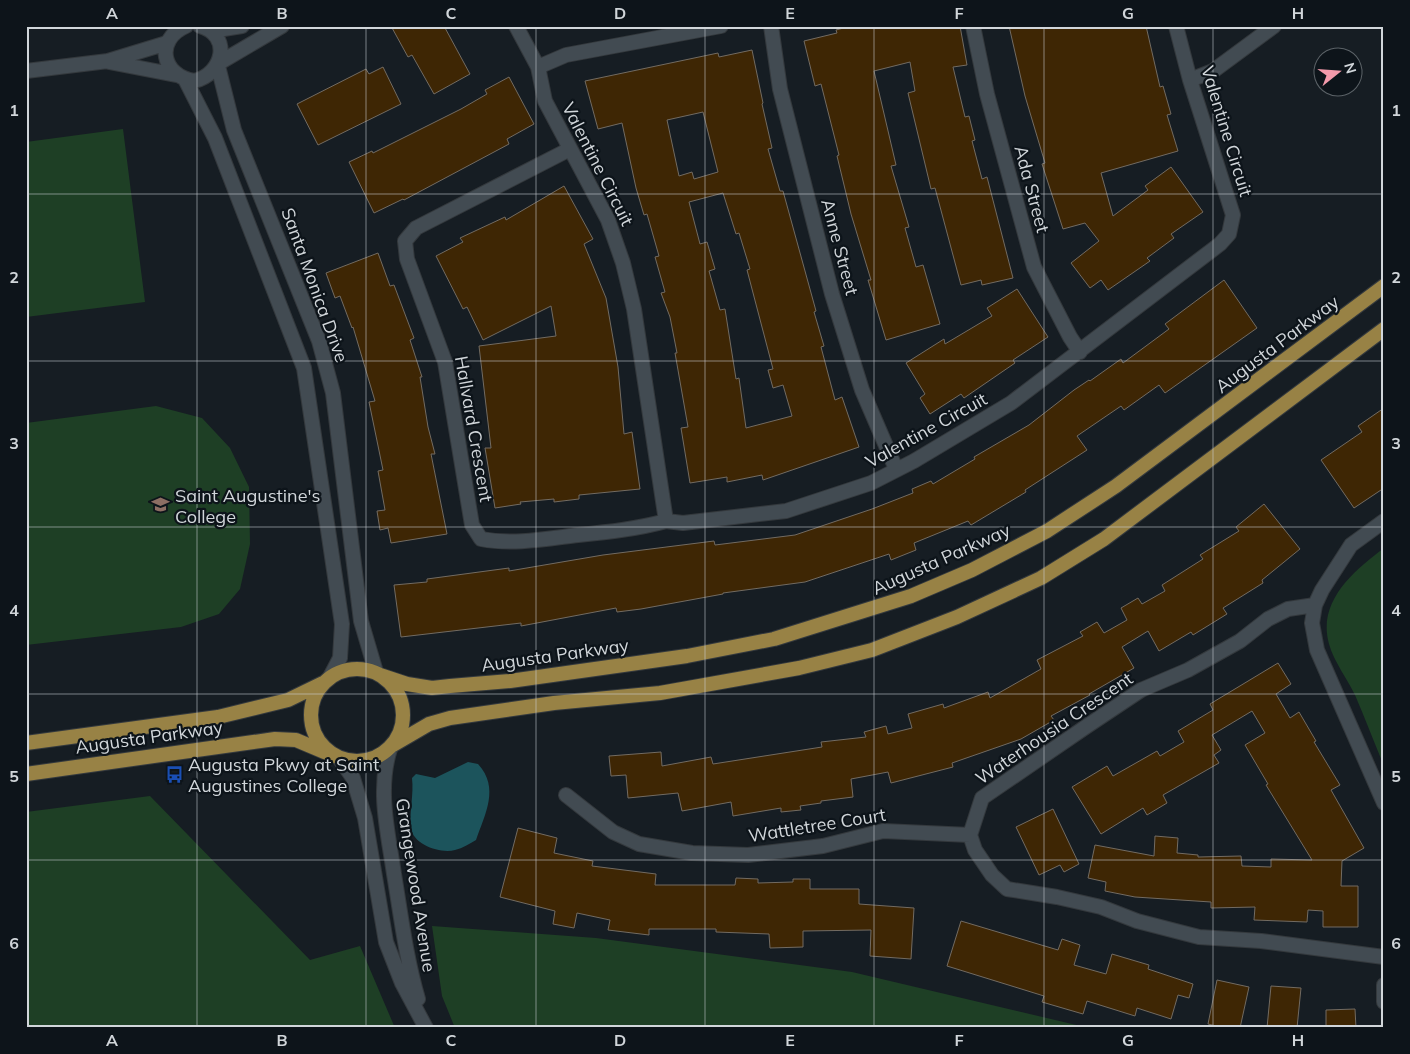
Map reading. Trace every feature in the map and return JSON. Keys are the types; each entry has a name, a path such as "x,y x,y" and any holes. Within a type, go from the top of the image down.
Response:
{"main road":[{"name":"Augusta Parkway","path":"378,673 407,684 441,687 510,681 687,656 774,639 845,619 911,596 972,570 1047,531 1116,486 1384,286"},
{"path":"392,747 400,733 404,720 399,694 391,683 378,673 352,668 327,680 315,695 311,708 311,722 315,736 323,747 337,757 357,762 375,759 428,724 450,718 554,703 660,693 799,668 872,650 957,617 1041,578 1104,539 1384,329"},
{"name":"Augusta Parkway","path":"26,743 218,717 288,700 327,680"},
{"name":"Augusta Parkway","path":"26,774 275,739 296,740 337,757"}],"street":[{"path":"26,71 108,61 186,26"},
{"path":"205,29 226,31 242,26"},
{"path":"108,61 181,77 204,79 218,65 282,26"},
{"name":"Valentine Circuit","path":"516,26 538,67 545,101 608,220 623,263 634,309 666,520 683,523 786,511 871,483 914,461 1011,403 1220,244 1229,234 1233,215 1190,80 1176,26"},
{"path":"538,67 566,55 721,26"},
{"name":"Anne Street","path":"771,26 780,89 832,294 862,390 896,469"},
{"name":"Ada Street","path":"973,26 987,94 1034,266 1070,337 1080,352"},
{"path":"1190,80 1213,71 1274,26"},
{"name":"Santa Monica Drive","path":"205,29 220,46 218,65 234,130 319,341 328,370 333,393 361,622 378,673"},
{"path":"169,35 166,60 181,77 215,138 304,368 342,624 340,658 327,680"},
{"name":"Hallvard Crescent","path":"570,149 416,228 405,241 407,259 445,362 472,525 481,539 497,542 524,541 644,527 666,520"},
{"path":"1384,521 1351,545 1322,590 1315,605 1312,623 1316,650 1384,803"},
{"name":"Waterhousia Crescent","path":"970,834 982,798 1141,690 1188,670 1240,641 1268,619 1288,609 1315,605"},
{"name":"Grangewood Avenue","path":"392,747 384,766 382,795 403,934 426,1027"},
{"name":"Grangewood Avenue","path":"337,757 353,778 365,818 386,942 402,983 426,1027"},
{"name":"Wattletree Court","path":"566,795 612,832 639,844 692,853 748,855 823,846 883,831 970,834"},
{"path":"970,834 976,850 992,875 1007,889 1057,897 1101,907 1137,921 1199,937 1261,941 1384,957"},
{"path":"1384,985 1384,1002"}],"green space":[{"path":"123,129 145,302 26,317 26,142"},
{"path":"156,406 202,418 230,448 249,487 250,544 240,589 219,614 181,627 26,645 26,423"},
{"path":"1384,548 1384,766 1355,695 1331,651 1327,628 1328,614 1341,588 1350,577"},
{"path":"150,796 310,960 360,946 395,1028 26,1028 26,812"},
{"path":"432,926 596,938 852,972 1089,1028 455,1028 442,996"}],"water":[{"path":"468,762 478,764 485,773 488,782 489,801 476,840 461,848 449,851 428,847 417,839 411,828 412,778 416,774 435,778"}],"building":[{"path":"391,26 444,26 470,74 434,94 412,55 408,57"},
{"path":"851,26 960,26 967,65 953,67 965,117 969,116 975,140 972,141 982,179 987,177 1013,278 982,285 981,280 961,285 935,188 931,189 908,93 915,91 910,62 874,71 896,165 891,166 909,227 905,228 916,267 923,265 940,324 886,340 868,280 871,280 851,214 837,156 839,155 821,84 815,86 804,41 837,33 836,30"},
{"path":"1009,26 1146,26 1160,87 1163,86 1171,114 1167,115 1178,151 1101,173 1113,216 1148,190 1145,186 1171,167 1203,212 1171,234 1174,238 1147,258 1150,261 1108,290 1101,280 1090,288 1071,263 1099,241 1085,223 1063,229 1042,164 1045,163 1025,96"},
{"path":"752,50 772,148 768,149 780,191 783,191 816,311 814,312 824,346 821,347 835,400 842,397 859,447 763,480 762,475 727,482 727,477 690,483 681,428 688,427 670,317 661,293 665,292 655,257 659,256 647,214 644,215 636,188 622,123 598,129 585,81 718,53 719,57","holes":["703,112 718,172 694,179 692,172 679,176 667,120","723,193 736,234 739,233 750,269 747,270 773,369 768,370 773,388 783,385 792,416 746,428 739,378 736,379 725,309 720,310 709,271 715,269 707,242 700,244 689,202"]},
{"path":"383,67 401,104 318,145 297,104 366,69 369,74"},
{"path":"509,77 534,124 507,139 509,144 404,200 374,213 349,162 372,151 373,153 461,109 487,94 485,90"},
{"path":"564,186 593,239 584,244 606,298 618,367 624,434 632,432 640,489 579,495 579,499 554,502 554,499 520,502 521,504 495,508 485,448 491,448 479,346 556,336 551,306 483,340 467,307 463,309 436,256 463,242 460,238 505,217 506,220"},
{"path":"378,253 390,286 394,285 414,338 410,340 422,377 420,377 428,427 435,454 431,454 447,534 391,543 388,528 380,530 377,511 385,510 378,471 383,470 369,402 375,401 353,327 340,296 335,298 326,273"},
{"path":"1224,280 1257,328 1165,393 1159,385 1124,410 1121,406 1077,436 1087,450 1025,490 1026,492 971,525 968,521 914,543 916,550 891,560 889,554 805,582 723,593 641,609 617,612 616,608 521,626 521,623 401,637 394,585 427,582 427,579 509,568 509,571 603,555 714,541 715,545 795,535 913,493 912,489 931,481 933,484 975,459 974,457 1029,425 1074,390 1121,359 1123,363 1169,329 1165,324"},
{"path":"1017,289 1048,337 1013,360 1015,363 964,398 961,394 930,414 920,398 925,394 906,363 944,339 945,344 992,316 987,308"},
{"path":"1384,408 1384,488 1354,508 1321,460 1362,432 1358,426"},
{"path":"1264,504 1300,549 1262,580 1263,583 1223,608 1227,614 1193,635 1191,632 1159,651 1148,631 1122,647 1134,668 1051,716 1054,720 1021,739 952,763 953,767 891,783 888,772 851,779 853,797 821,801 821,803 800,806 801,810 781,812 781,808 733,816 731,802 682,811 678,793 628,798 626,775 611,776 609,756 661,752 662,766 711,757 713,764 822,747 821,742 866,737 864,732 886,726 888,734 912,728 908,714 943,704 944,708 988,692 990,698 1041,669 1037,660 1083,636 1080,632 1097,622 1104,633 1127,620 1121,608 1138,598 1142,604 1165,591 1162,585 1203,559 1200,555 1239,531 1236,527"},
{"path":"1278,663 1291,684 1276,694 1290,718 1299,712 1316,741 1314,742 1340,785 1331,790 1364,848 1342,861 1341,886 1358,886 1358,927 1323,927 1323,911 1308,910 1307,922 1254,920 1255,907 1211,908 1211,902 1135,897 1105,891 1106,882 1088,878 1095,845 1154,856 1155,836 1178,838 1177,853 1198,855 1198,857 1241,856 1242,866 1271,867 1271,859 1312,860 1266,785 1268,784 1245,745 1265,733 1252,711 1212,735 1221,750 1214,755 1219,763 1163,795 1167,803 1147,815 1143,808 1101,834 1072,787 1107,766 1113,776 1157,751 1160,756 1184,742 1178,731 1213,710 1210,704"},
{"path":"1053,809 1079,864 1064,872 1060,865 1039,875 1016,827"},
{"path":"518,828 557,838 554,853 593,861 592,866 656,874 655,885 735,885 736,878 758,879 758,883 793,882 793,879 810,879 810,889 859,889 859,904 914,908 911,959 870,956 871,930 803,931 803,947 770,948 769,934 716,932 716,929 649,929 649,935 608,930 610,920 577,913 574,928 553,924 555,911 500,897"},
{"path":"961,921 1058,950 1062,939 1080,945 1074,965 1106,974 1112,954 1149,965 1148,969 1193,984 1189,998 1178,995 1171,1019 1137,1008 1135,1016 1087,1001 1083,1014 1042,1002 1044,996 947,966"},
{"path":"1217,980 1249,987 1240,1028 1224,1028 1208,1024"},
{"path":"1271,986 1301,988 1297,1028 1267,1028"},
{"path":"1355,1009 1356,1028 1326,1028 1326,1010"}],"place":[{"name":"Saint Augustine's College","path":"161,505"},
{"name":"Augusta Pkwy at Saint Augustines College","path":"174,774"}]}
